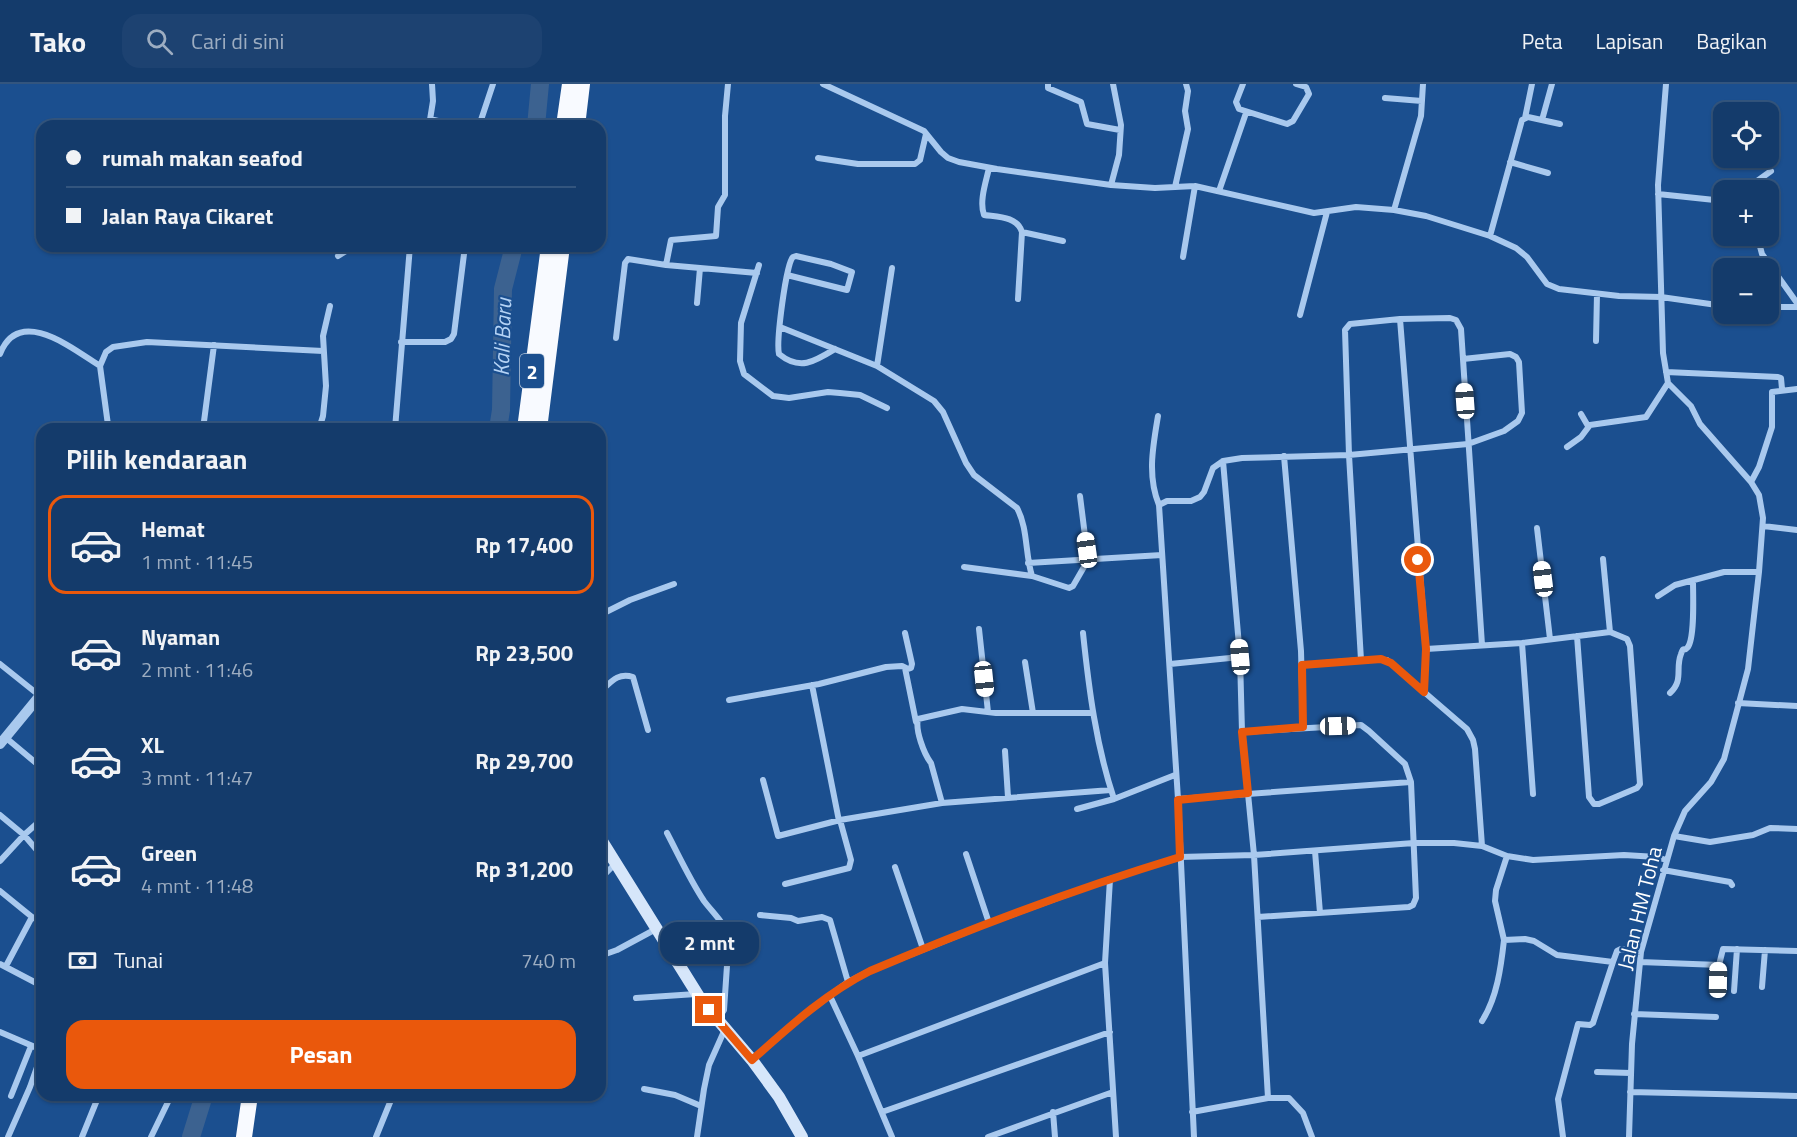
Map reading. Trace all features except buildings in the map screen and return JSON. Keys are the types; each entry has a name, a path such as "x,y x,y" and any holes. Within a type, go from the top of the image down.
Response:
{"highway":[{"path":"565,120 570,84"},
{"path":"578,120 582,84"},
{"name":"2","path":"539,423 549,252"},
{"name":"2","path":"526,423 561,252"},
{"path":"244,1137 249,1101"},
{"path":"256,1137 260,1101"}],"main road":[{"path":"606,848 697,994 752,1060 779,1097 802,1137"}],"street":[{"path":"430,120 432,84"},
{"path":"481,120 493,84"},
{"path":"666,265 671,240 716,236 718,207 724,195 725,116 728,84"},
{"path":"824,84 873,106 926,134 948,158 959,162 1111,185 1195,186 1314,213 1356,207 1394,210 1426,216 1490,236 1515,249 1527,257 1546,284 1559,289 1597,294 1660,297 1713,304"},
{"path":"1048,84 1048,88 1081,102 1087,124 1120,130"},
{"path":"1111,185 1119,155 1120,130 1113,84"},
{"path":"1175,187 1188,129 1185,111 1188,91 1186,84"},
{"path":"1243,84 1236,102 1239,109 1287,124 1292,123 1309,94 1306,87 1296,84"},
{"path":"1394,210 1415,139 1423,84"},
{"path":"1490,236 1522,120 1525,118 1532,84"},
{"path":"1542,120 1551,84"},
{"path":"1567,447 1581,437 1588,426 1646,417 1668,383 1660,297 1658,194 1666,84"},
{"path":"1385,98 1422,101"},
{"path":"1219,191 1246,113"},
{"path":"1525,118 1560,124"},
{"path":"818,158 858,164 915,164 920,160 926,134"},
{"path":"1510,162 1548,173"},
{"path":"989,168 982,213 1012,220 1020,226 1022,232 1018,299"},
{"path":"1759,180 1771,171"},
{"path":"1183,257 1195,186"},
{"path":"1658,194 1713,200"},
{"path":"1300,315 1327,212"},
{"path":"1022,232 1063,241"},
{"path":"1760,246 1762,254 1797,305"},
{"path":"338,256 344,252"},
{"path":"395,423 409,252"},
{"path":"401,342 445,342 451,339 454,334 464,252"},
{"path":"787,275 847,290 852,274 846,269 831,264 793,256 789,261 787,275 780,327 777,347 779,354 796,364 806,363 834,348"},
{"path":"616,338 626,260 757,273"},
{"path":"759,265 741,323 740,361 744,375 773,396 789,398 828,392 860,395 887,408"},
{"path":"698,303 700,268"},
{"path":"877,366 892,268"},
{"path":"1596,341 1597,294"},
{"path":"1779,306 1797,305"},
{"path":"321,423 326,386 323,336 330,306"},
{"path":"1361,660 1349,455 1346,330 1350,324 1400,319 1450,318 1456,320 1461,329 1482,645"},
{"path":"1400,319 1426,649 1424,692"},
{"path":"780,327 877,366 934,401 943,412 966,463 974,475 1017,508 1021,515 1032,576"},
{"path":"0,354 6,341 12,337 22,333 43,333 53,336 100,366"},
{"path":"106,423 100,366 110,349 147,342 323,351"},
{"path":"205,423 214,345"},
{"path":"1159,505 1167,501 1191,501 1200,497 1213,468 1223,461 1284,456 1349,455 1468,444 1504,431 1518,422 1522,413 1519,362 1516,357 1510,354 1462,359"},
{"path":"1666,372 1778,377 1781,378 1782,390"},
{"name":"Jalan HM Toha","path":"1629,1137 1634,1014 1641,952 1674,836 1685,811 1711,782 1724,759 1748,669 1760,572 1763,526 1759,495 1751,482 1700,424 1691,406 1668,383"},
{"path":"1751,482 1759,467 1772,427 1772,392 1797,388"},
{"path":"1581,414 1588,426"},
{"path":"1158,416 1152,467 1154,488 1159,505 1170,664 1194,1137"},
{"path":"1284,456 1302,665 1303,727"},
{"path":"1223,461 1240,657 1242,732 1254,855 1268,1098"},
{"path":"964,567 1032,576 1069,588 1075,584 1088,560 1080,496"},
{"path":"1763,526 1797,530"},
{"path":"1537,528 1550,639"},
{"path":"1029,564 1162,555"},
{"path":"1603,559 1610,632"},
{"path":"1658,596 1669,587 1724,572 1760,572"},
{"path":"1670,693 1678,686 1681,653 1690,640 1694,613 1693,581"},
{"path":"606,612 630,600 674,584"},
{"path":"979,629 988,712"},
{"path":"1426,649 1522,643 1550,639 1610,632 1627,639 1630,646 1641,781 1637,788 1599,804 1594,804 1588,797 1577,636"},
{"path":"729,700 812,685 886,667 911,668 905,633"},
{"path":"1083,633 1089,692 1102,766 1114,799"},
{"path":"1522,643 1533,794"},
{"path":"1170,664 1240,657"},
{"path":"1302,665 1387,660 1467,729 1473,740 1482,846"},
{"path":"1025,662 1033,713"},
{"path":"0,664 36,690"},
{"path":"905,668 916,723 927,758 931,763 942,804"},
{"path":"606,687 617,677 625,675 633,677 648,730"},
{"path":"786,884 849,868 851,860 840,820 812,685"},
{"path":"36,700 3,740 36,764"},
{"path":"1738,704 1797,706"},
{"path":"916,723 920,719 962,709 988,712 1093,713"},
{"path":"1242,732 1303,727 1355,725 1365,727 1405,764 1411,782 1416,897 1413,905 1257,917"},
{"path":"1005,751 1008,797"},
{"path":"1077,809 1114,799 1175,775"},
{"path":"763,780 777,836 840,820 942,804 1111,790"},
{"path":"1178,800 1411,782"},
{"path":"0,815 24,835 36,849"},
{"path":"0,861 36,824"},
{"path":"1674,836 1710,842 1753,835 1770,828 1797,829"},
{"path":"667,833 694,885 725,926 729,936 724,1010 709,1065 697,1137"},
{"path":"752,1060 800,1018 848,982 870,971 989,923 1110,879 1180,857 1254,855 1414,843 1454,843 1482,846 1507,856 1533,860 1632,855 1666,860"},
{"path":"1315,851 1320,913"},
{"path":"966,854 989,923"},
{"path":"1482,1021 1497,981 1504,940 1495,901 1496,890 1507,856"},
{"path":"606,873 615,864"},
{"path":"895,867 923,949"},
{"path":"1663,870 1730,882 1732,885"},
{"path":"1110,879 1105,963 1116,1137"},
{"path":"0,891 36,919"},
{"path":"760,915 791,918 798,921 822,917 830,920 848,982"},
{"path":"32,917 3,965 36,983"},
{"path":"606,954 657,928"},
{"path":"1504,940 1525,939 1534,941 1557,955 1613,962"},
{"path":"1563,1137 1558,1100 1578,1024 1593,1023 1617,951 1621,949 1641,952"},
{"path":"1718,995 1719,965 1723,949 1797,951"},
{"path":"1734,991 1737,949"},
{"path":"1762,987 1765,950"},
{"path":"1640,962 1719,965"},
{"path":"858,1056 1105,963"},
{"path":"636,998 697,994"},
{"path":"830,996 892,1137"},
{"path":"1634,1014 1716,1017"},
{"path":"0,1032 36,1048"},
{"path":"882,1112 1110,1032"},
{"path":"11,1096 31,1046"},
{"path":"8,1137 36,1069"},
{"path":"1597,1072 1631,1073"},
{"path":"644,1089 675,1095 701,1106"},
{"path":"988,1137 1113,1092"},
{"path":"1630,1092 1797,1096"},
{"path":"1192,1112 1268,1098 1289,1098 1303,1113 1312,1137"},
{"path":"82,1137 97,1101"},
{"path":"376,1137 391,1101"},
{"path":"151,1137 168,1102"},
{"path":"1053,1112 1055,1137"}],"waterway":[{"name":"Kali Baru","path":"537,120 540,84"},
{"name":"Kali Baru","path":"499,423 503,289 512,252"},
{"name":"Kali Baru","path":"191,1137 202,1101"}],"route":[{"path":"709,1010 752,1060 800,1018 848,982 870,971 1009,915 1180,857 1178,800 1248,793 1242,732 1303,727 1302,665 1387,660 1424,692 1426,649 1418,560"}]}
